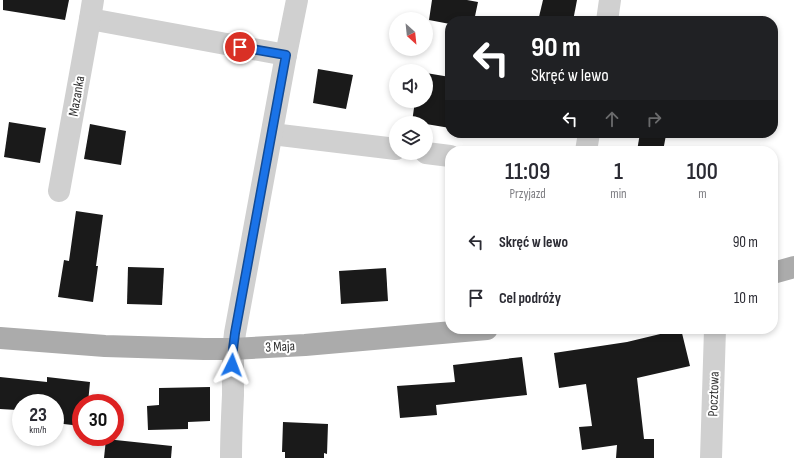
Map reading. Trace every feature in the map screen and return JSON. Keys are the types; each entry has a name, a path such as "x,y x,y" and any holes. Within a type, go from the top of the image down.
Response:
{"main road":[{"path":"778,271 794,267"},
{"name":"3 Maja","path":"0,338 165,349 233,349 304,345 445,333"}],"street":[{"path":"231,458 233,349 297,0"},
{"path":"608,16 610,0"},
{"path":"92,9 286,55"},
{"name":"Mazanka","path":"59,191 92,9"},
{"path":"272,134 389,148"},
{"path":"433,154 445,155"},
{"name":"Pocztowa","path":"711,458 715,334"}],"building":[{"path":"3,0 69,0 65,20 3,10"},
{"path":"432,0 467,0 478,2 475,16 445,16 445,23 433,21 433,12 430,12"},
{"path":"543,0 577,0 574,16 539,16"},
{"path":"318,69 353,75 346,109 313,103"},
{"path":"433,74 445,76 445,127 433,125 433,116 413,116 414,108 433,108"},
{"path":"9,122 46,128 40,163 4,157"},
{"path":"90,124 126,131 121,165 84,159"},
{"path":"639,138 665,138 664,146 638,146"},
{"path":"76,211 103,215 93,302 58,297 64,260 69,261"},
{"path":"128,267 164,268 162,305 127,304"},
{"path":"386,268 388,301 341,304 339,271"},
{"path":"660,334 682,334 690,366 637,378 644,439 654,439 654,458 616,458 617,445 582,450 579,427 592,426 586,384 559,388 554,353 627,342"},
{"path":"522,357 527,395 436,405 437,415 400,418 397,386 455,382 453,365"},
{"path":"0,377 47,382 47,377 90,382 89,394 72,394 72,425 64,424 64,394 12,394 12,410 0,409"},
{"path":"210,387 210,421 188,422 188,429 148,430 147,406 159,405 159,388"},
{"path":"283,422 328,424 327,454 324,453 324,458 285,458 285,452 282,452"},
{"path":"124,441 172,446 171,458 104,458 105,446 124,446"}],"route":[{"path":"232,365 235,333 286,55 240,47"}]}
